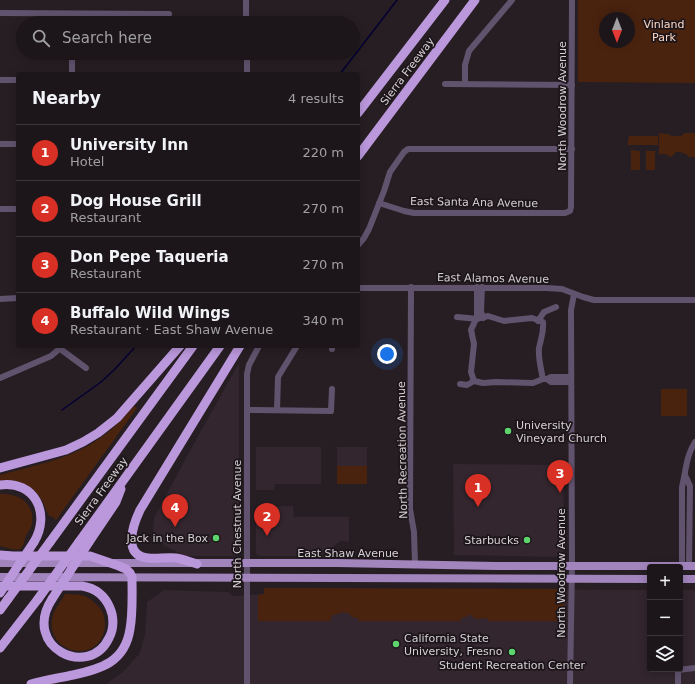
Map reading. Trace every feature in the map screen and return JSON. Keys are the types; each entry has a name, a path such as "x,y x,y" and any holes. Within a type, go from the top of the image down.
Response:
{"highway":[{"name":"Sierra Freeway","path":"360,110 445,0"},
{"name":"Sierra Freeway","path":"360,153 475,0"},
{"path":"0,468 75,447 95,436 117,418 178,348"},
{"name":"Sierra Freeway","path":"0,610 192,348"},
{"name":"Sierra Freeway","path":"0,648 38,599 219,348"},
{"path":"197,564 175,558 140,557 135,554 133,550 132,529 140,510 239,348"},
{"path":"0,586 82,586 101,594 107,602 112,615 113,624 111,634 103,647 94,654 82,657 71,656 63,653 56,649 49,641 44,624 46,611 52,600 89,542 116,502 125,478"},
{"path":"0,485 9,484 28,492 36,500 40,509 41,520 39,534 0,593"},
{"path":"0,555 90,556 113,563 126,569 132,577 131,629 124,647 116,658 105,666 94,670 31,684"}],"main road":[{"name":"East Shaw Avenue","path":"0,563 689,566"},
{"path":"0,577 647,579"},
{"path":"683,579 695,579"}],"street":[{"path":"246,0 246,16"},
{"path":"465,84 465,65 470,51 512,0"},
{"name":"North Woodrow Avenue","path":"570,211 572,149 572,0"},
{"path":"0,13 169,14"},
{"path":"72,60 72,72"},
{"path":"247,60 247,72"},
{"path":"0,80 16,80"},
{"path":"445,84 572,85"},
{"path":"0,144 16,144"},
{"path":"360,242 366,234 380,203 390,172 403,153 408,149 572,149"},
{"name":"East Santa Ana Avenue","path":"380,203 414,213 565,213 570,211"},
{"path":"0,208 16,209"},
{"name":"East Alamos Avenue","path":"360,287 546,288 562,290 594,300 695,300"},
{"name":"North Recreation Avenue","path":"411,287 410,509 414,532 415,564"},
{"path":"474,381 470,372 474,344 471,330 478,319 479,287"},
{"name":"North Woodrow Avenue","path":"570,684 572,579 571,310 574,294"},
{"path":"0,299 16,298"},
{"path":"538,321 544,312 556,307"},
{"path":"457,317 478,319 488,316 504,321 532,318 543,322 544,330 539,348 539,358 545,379"},
{"path":"0,378 51,356 58,348"},
{"path":"60,348 86,368"},
{"name":"North Chestnut Avenue","path":"247,684 247,371 258,348"},
{"path":"277,410 278,377 296,348"},
{"path":"460,384 467,385 474,381 483,383 533,383 545,379 551,382 571,380"},
{"path":"247,410 331,411 332,389"},
{"path":"689,566 690,486 685,476 688,457 695,442"},
{"path":"678,684 678,670 695,668"}],"shaded area":[{"path":"239,363 239,552 235,556 186,556 165,546 159,541 154,533 154,518"},
{"path":"256,447 321,447 321,484 275,484 274,490 256,490"},
{"path":"337,447 367,447 367,466 337,466"},
{"path":"453,464 564,465 563,553 559,557 454,555"},
{"path":"293,506 294,517 349,517 349,542 341,541 336,544 332,548 329,556 258,556 256,553 256,507"},
{"name":"California State University, Fresno","path":"264,588 647,590 647,672 683,672 683,590 695,590 695,684 106,684 124,671 140,653 145,634 147,602 164,590 228,592 233,596 264,594"}],"green space":[{"name":"Vinland Park","path":"578,0 695,0 695,83 578,82"},
{"path":"659,133 672,136 681,136 685,133 695,133 695,157 689,157 684,153 679,152 675,152 674,155 670,157 666,154 659,154"},
{"path":"629,136 658,136 658,145 628,145"},
{"path":"631,150 640,151 640,170 631,170"},
{"path":"646,151 655,151 655,170 646,170"},
{"path":"661,389 687,389 687,416 661,416"},
{"path":"134,406 137,408 56,520 49,516 44,503 38,494 29,486 18,482 6,480 0,481 0,475 49,462 85,448 111,429"},
{"path":"337,466 367,466 367,484 337,484"},
{"path":"0,494 13,495 19,498 28,505 31,510 32,524 25,538 24,544 20,549 0,546"},
{"path":"264,588 564,589 564,621 488,621 487,618 477,619 469,614 468,616 461,618 461,621 358,621 358,618 351,617 348,613 343,612 332,615 330,621 258,621 258,595 264,594"},
{"path":"65,594 85,596 102,611 105,621 104,632 98,643 90,649 80,651 70,649 61,644 54,636 52,625 54,612"}],"waterway":[{"path":"360,48 397,0"},
{"path":"342,72 351,60"},
{"path":"62,410 101,382 134,348"}],"place":[{"name":"University Vineyard Church","path":"508,431"},
{"name":"Don Pepe Taqueria","path":"560,493"},
{"name":"University Inn","path":"478,507"},
{"name":"Buffalo Wild Wings","path":"175,527"},
{"name":"Dog House Grill","path":"267,536"},
{"name":"Jack in the Box","path":"216,538"},
{"name":"Starbucks","path":"527,540"},
{"name":"California State University, Fresno","path":"396,644"},
{"name":"Student Recreation Center","path":"512,652"}]}
